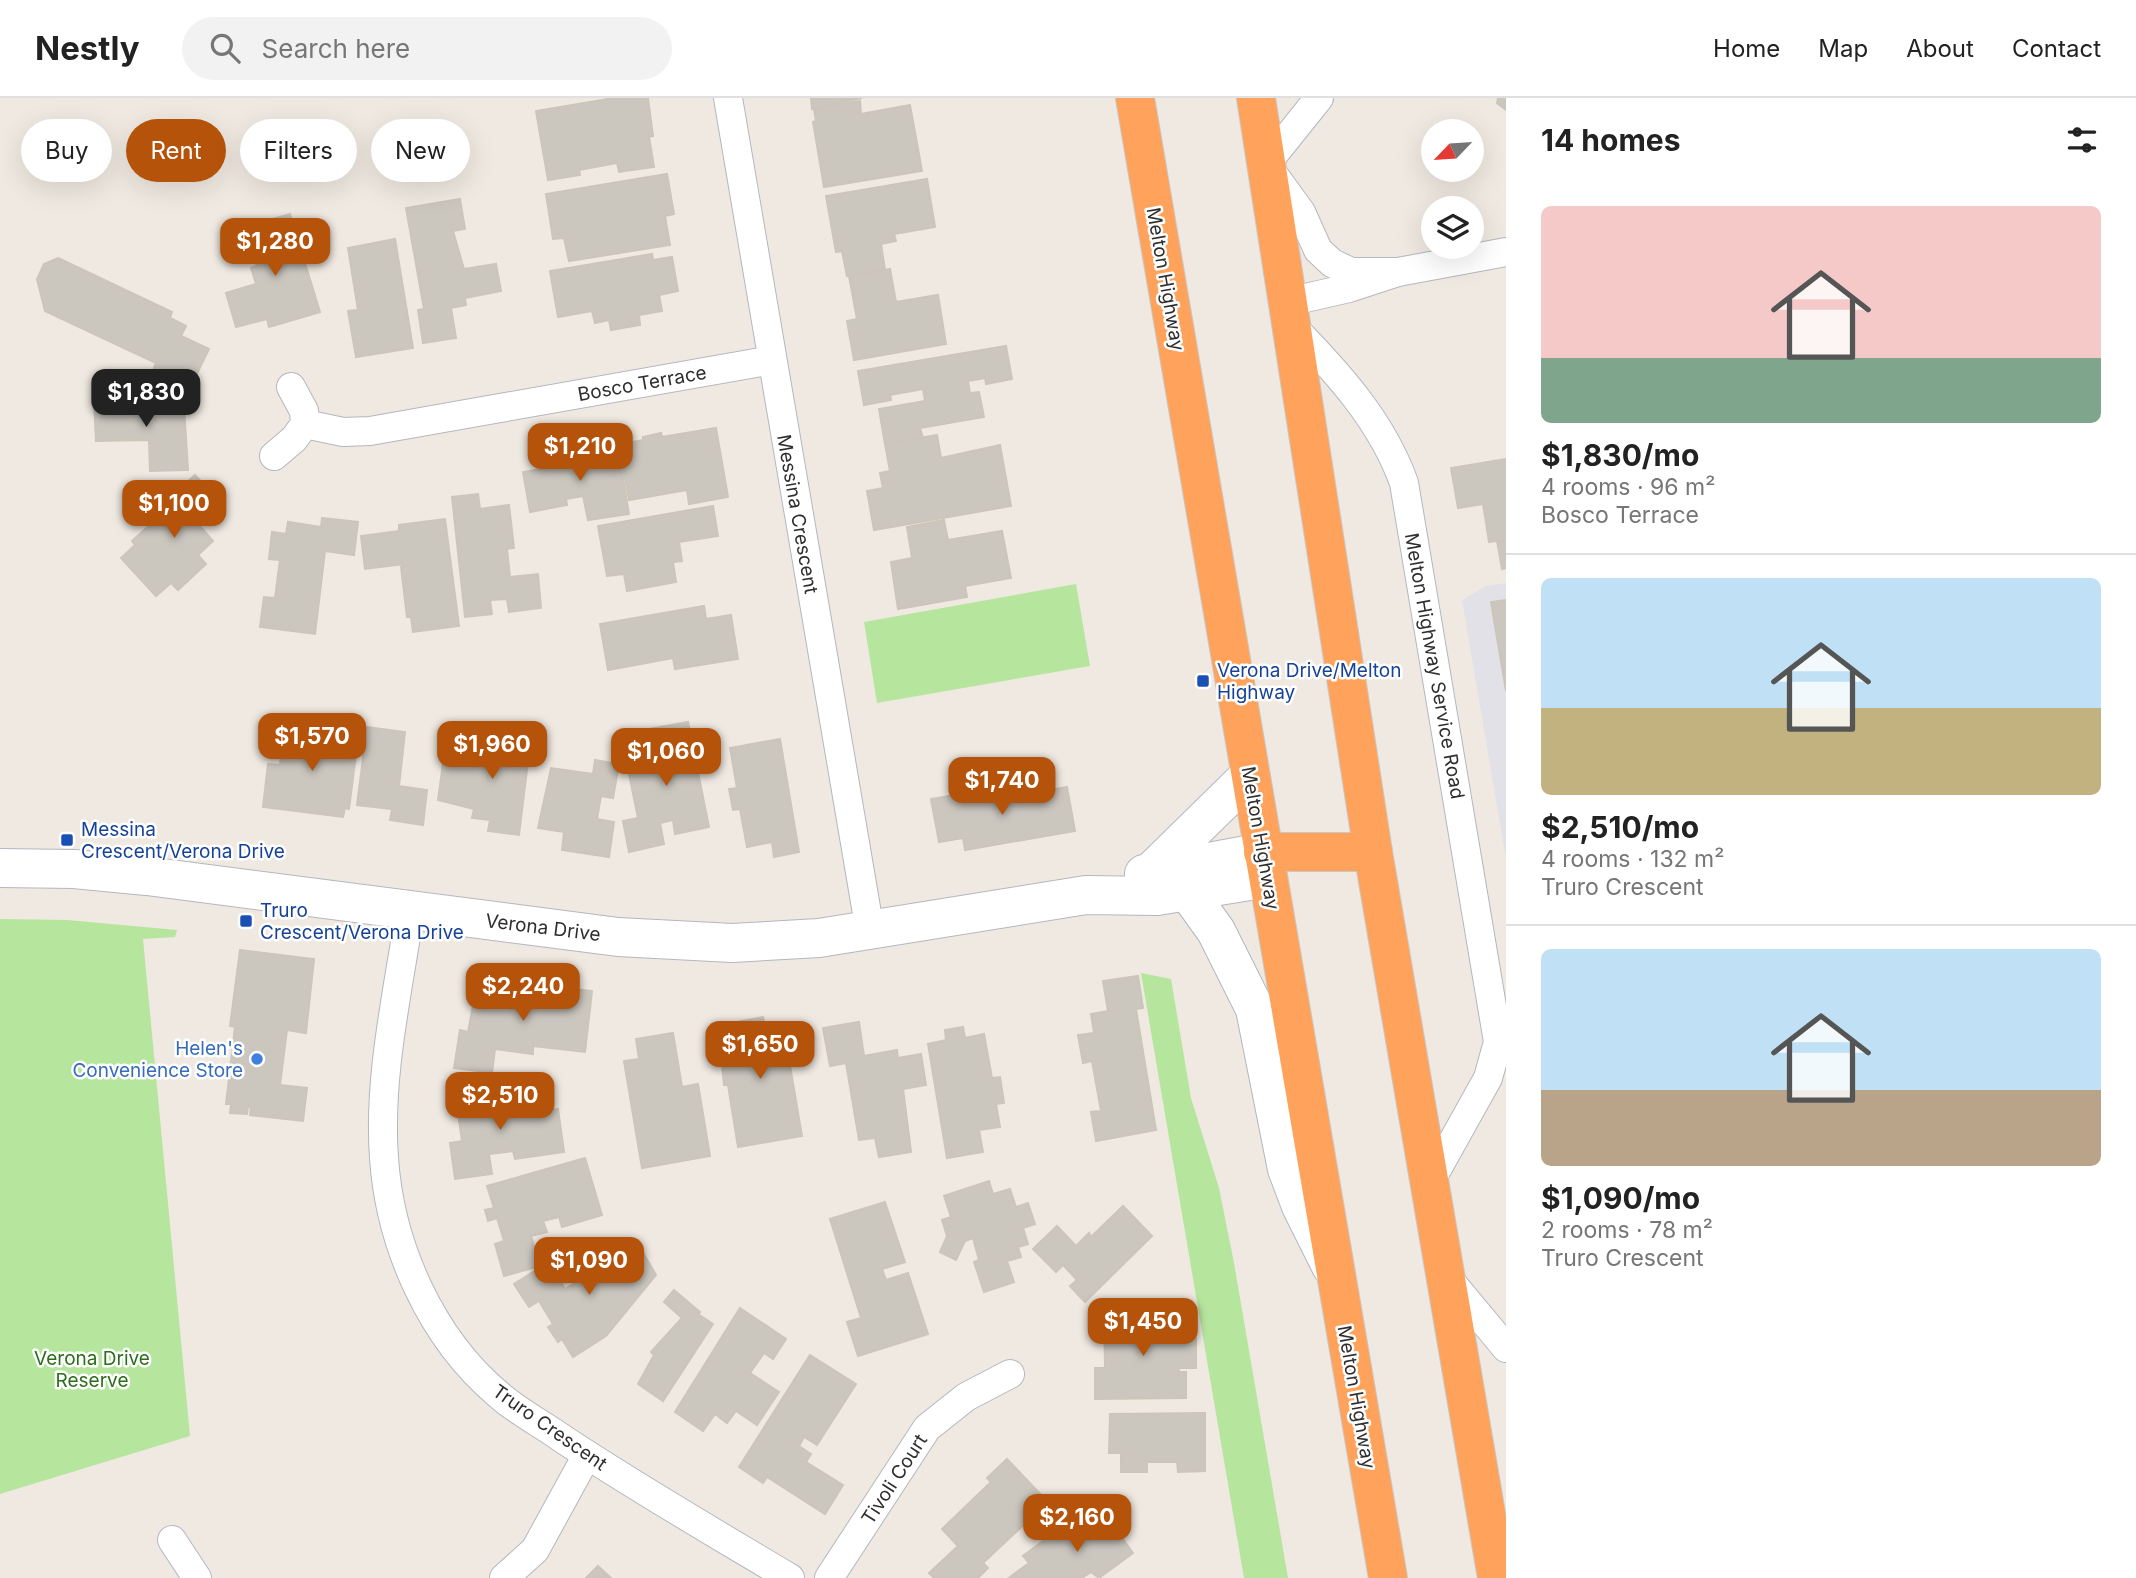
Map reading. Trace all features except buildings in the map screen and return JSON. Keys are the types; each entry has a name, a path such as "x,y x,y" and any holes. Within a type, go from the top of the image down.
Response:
{"highway":[{"name":"Melton Highway","path":"1135,98 1388,1578"},
{"path":"1256,98 1373,852 1497,1578"},
{"path":"1266,865 1373,852"}],"street":[{"name":"Messina Crescent","path":"728,98 870,931"},
{"path":"1319,98 1266,164 1301,212 1318,250 1332,262 1352,272 1398,272"},
{"path":"1290,314 1349,288 1398,272 1506,253"},
{"name":"Melton Highway Service Road","path":"1290,314 1381,432 1395,456 1404,482 1506,1088"},
{"name":"Bosco Terrace","path":"305,424 343,432 370,431 772,360"},
{"path":"274,456 294,439 305,424 304,411 291,387"},
{"path":"1152,871 1250,775"},
{"name":"Verona Drive","path":"1086,895 1152,871 1266,865"},
{"name":"Verona Drive","path":"0,868 74,869 147,876 410,911 679,942 776,942 870,931 1086,895 1157,896 1188,892 1266,865"},
{"path":"1188,892 1216,931 1255,1009 1292,1187 1336,1277"},
{"name":"Truro Crescent","path":"410,911 384,1095 384,1160 402,1248 433,1315 469,1363 499,1395 587,1455 790,1578"},
{"name":"Melton Highway Service Road","path":"1430,1182 1488,1078 1498,1042"},
{"path":"1445,1275 1506,1348"},
{"name":"Tivoli Court","path":"830,1578 927,1428 966,1397 1010,1374"},
{"path":"504,1578 535,1550 587,1455"},
{"path":"172,1540 197,1578"}],"shaded area":[{"path":"1506,583 1506,859 1462,600 1486,586"}],"green space":[{"path":"1076,584 1090,666 877,703 864,622"},
{"name":"Verona Drive Reserve","path":"0,919 67,920 177,930 175,937 143,939 190,1436 0,1494"},
{"path":"1141,973 1171,979 1191,1098 1219,1188 1234,1263 1288,1578 1244,1578"}],"place":[{"name":"Verona Drive/Melton Highway","path":"1203,681"},
{"name":"Messina Crescent/Verona Drive","path":"67,840"},
{"name":"Truro Crescent/Verona Drive","path":"246,921"},
{"name":"Helen's Convenience Store","path":"257,1059"}]}
